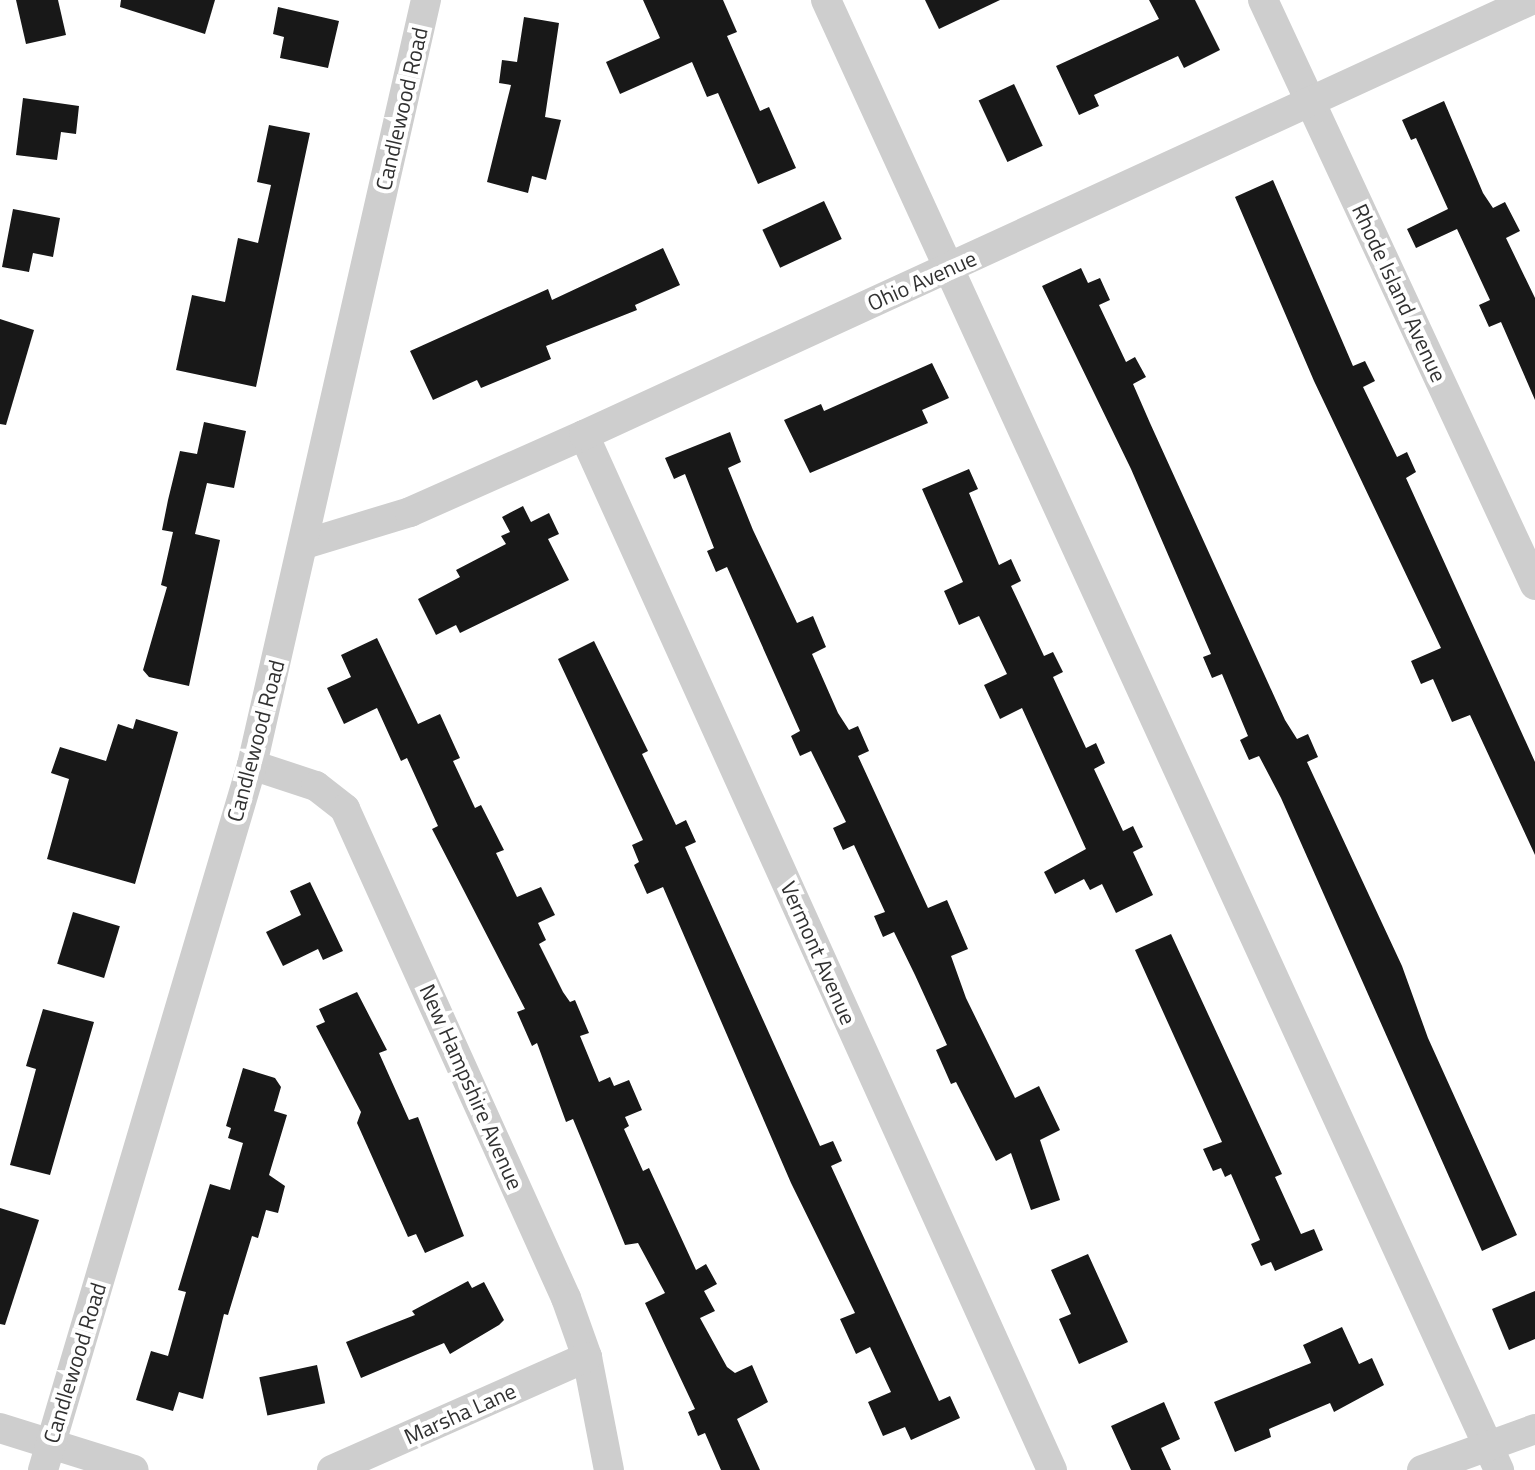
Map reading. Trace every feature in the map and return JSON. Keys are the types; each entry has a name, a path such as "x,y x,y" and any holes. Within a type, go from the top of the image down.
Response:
{"street":[{"name":"Candlewood Road","path":"47,1456 252,765 305,544 426,0"},
{"path":"826,0 951,267 1493,1458"},
{"name":"Rhode Island Avenue","path":"1263,0 1535,585"},
{"name":"Ohio Avenue","path":"305,544 410,512 584,435 1531,0"},
{"name":"Vermont Avenue","path":"584,435 1052,1470"},
{"name":"New Hampshire Avenue","path":"252,765 316,786 345,809 566,1298 587,1357 609,1470"},
{"name":"Marsha Lane","path":"332,1470 587,1357"},
{"path":"0,1428 47,1456 134,1470"},
{"path":"1422,1470 1493,1458 1535,1429"}],"building":[{"path":"16,0 58,0 66,35 26,44"},
{"path":"121,0 215,0 205,34 120,7"},
{"path":"643,0 723,0 737,32 727,36 760,111 769,107 796,168 758,184 718,93 707,97 692,62 620,94 606,62 660,38"},
{"path":"925,0 1000,0 939,29"},
{"path":"1149,0 1195,0 1220,50 1184,68 1178,56 1094,95 1099,106 1079,115 1056,66 1159,19"},
{"path":"278,7 339,21 328,68 280,58 284,37 273,34"},
{"path":"524,17 559,23 545,117 561,120 546,180 532,176 528,193 487,182 511,85 499,83 502,60 517,62"},
{"path":"1014,84 1043,146 1007,162 979,100"},
{"path":"23,98 79,106 76,134 61,132 57,160 16,155"},
{"path":"1444,101 1483,193 1493,208 1505,202 1520,231 1506,238 1535,298 1535,400 1501,322 1489,327 1479,305 1490,300 1457,229 1416,248 1407,229 1448,209 1416,138 1411,140 1402,120"},
{"path":"269,125 310,133 256,387 176,370 192,295 225,302 238,238 258,243 271,185 257,182"},
{"path":"1273,180 1353,366 1365,361 1375,381 1363,387 1397,457 1407,452 1416,472 1406,478 1535,762 1535,855 1470,715 1452,722 1433,679 1421,684 1411,661 1441,648 1314,381 1235,197"},
{"path":"824,201 842,239 780,268 762,230"},
{"path":"13,209 60,218 53,257 33,253 29,272 2,267"},
{"path":"663,248 680,285 635,305 637,310 546,346 551,359 481,388 477,380 433,400 410,351 548,289 552,300"},
{"path":"1081,268 1088,283 1100,278 1110,300 1099,305 1126,362 1135,357 1146,377 1133,384 1285,720 1297,739 1308,734 1318,757 1307,762 1402,966 1428,1038 1517,1235 1482,1251 1281,798 1259,756 1249,760 1240,740 1248,736 1222,674 1212,678 1203,657 1211,654 1131,469 1042,286"},
{"path":"0,319 34,330 6,425 0,424"},
{"path":"932,363 949,398 922,410 928,423 810,473 784,420 821,404 824,411"},
{"path":"204,422 246,431 234,488 207,483 195,534 220,540 189,686 149,677 143,670 167,587 161,585 173,532 162,530 180,451 197,454"},
{"path":"730,432 741,462 728,468 753,530 797,623 813,616 826,647 812,654 838,713 849,730 858,726 869,751 858,756 928,908 947,900 968,949 951,956 966,998 1015,1098 1039,1086 1060,1130 1040,1140 1060,1200 1031,1210 1011,1153 996,1161 956,1082 951,1084 936,1050 947,1045 915,975 894,932 883,937 874,916 885,912 854,845 843,850 833,828 846,822 811,751 800,756 791,736 800,731 727,567 716,572 707,551 714,548 685,474 674,479 665,458"},
{"path":"969,469 978,489 969,493 999,565 1011,559 1021,581 1011,586 1044,656 1053,652 1063,672 1053,677 1086,748 1096,743 1105,763 1094,769 1123,831 1133,826 1143,847 1133,852 1153,895 1116,913 1102,884 1090,890 1084,879 1055,894 1044,872 1086,849 1022,708 1000,719 984,685 1007,674 979,616 959,625 944,591 963,582 922,489"},
{"path":"523,506 531,522 549,513 559,534 548,539 569,580 460,633 456,625 436,635 418,599 460,577 456,570 506,544 501,536 510,532 502,517"},
{"path":"377,638 418,724 440,714 460,758 453,761 475,808 481,805 504,850 496,853 517,897 541,887 555,915 538,923 546,940 539,944 563,992 570,1002 575,1000 589,1033 580,1036 599,1082 610,1077 614,1086 629,1080 642,1110 625,1117 629,1126 624,1129 643,1171 649,1168 696,1270 706,1264 717,1284 704,1291 715,1311 700,1318 727,1367 735,1373 752,1365 768,1402 737,1419 760,1470 721,1470 705,1433 698,1436 688,1412 695,1409 645,1303 665,1293 638,1243 625,1245 573,1119 566,1122 537,1043 532,1046 517,1012 525,1009 432,829 438,826 407,758 401,761 377,708 344,724 327,688 351,677 341,655"},
{"path":"594,641 648,751 642,754 676,825 686,820 696,842 685,847 820,1146 833,1141 842,1161 831,1166 939,1401 950,1396 960,1418 911,1440 905,1427 883,1436 868,1402 891,1392 870,1347 856,1354 840,1319 855,1313 791,1183 663,887 647,894 634,865 639,862 632,845 643,840 558,659"},
{"path":"136,719 178,732 135,884 47,859 69,779 51,773 60,747 106,761 118,724 133,729"},
{"path":"310,882 343,951 323,960 318,949 283,966 266,932 301,915 290,891"},
{"path":"73,912 120,926 104,978 57,964"},
{"path":"1171,934 1282,1174 1275,1177 1301,1234 1314,1229 1323,1250 1275,1271 1271,1262 1261,1266 1251,1244 1260,1240 1231,1174 1225,1177 1221,1168 1213,1171 1203,1149 1222,1142 1135,950"},
{"path":"357,992 387,1050 379,1053 409,1120 418,1117 464,1236 425,1253 416,1234 408,1237 357,1123 361,1112 316,1026 325,1022 319,1009"},
{"path":"43,1009 94,1022 50,1175 10,1165 36,1069 26,1066"},
{"path":"243,1068 275,1078 281,1087 274,1111 287,1115 269,1175 285,1186 278,1213 266,1210 258,1238 252,1236 228,1315 224,1314 203,1399 179,1392 173,1411 136,1400 151,1351 168,1356 186,1292 178,1290 210,1184 230,1190 243,1143 228,1138 231,1128 226,1126"},
{"path":"0,1208 39,1220 5,1325 0,1324"},
{"path":"1088,1254 1128,1342 1079,1364 1059,1319 1071,1314 1051,1270"},
{"path":"468,1281 472,1288 484,1282 504,1320 499,1325 450,1354 444,1343 361,1378 346,1342 415,1315 412,1311"},
{"path":"1535,1291 1535,1339 1509,1350 1492,1309"},
{"path":"1342,1327 1359,1364 1372,1358 1384,1385 1334,1412 1330,1403 1269,1429 1271,1437 1235,1452 1214,1402 1311,1363 1303,1345"},
{"path":"317,1365 325,1403 267,1415 259,1377"},
{"path":"1164,1402 1180,1439 1161,1448 1171,1470 1131,1470 1111,1426"}]}
